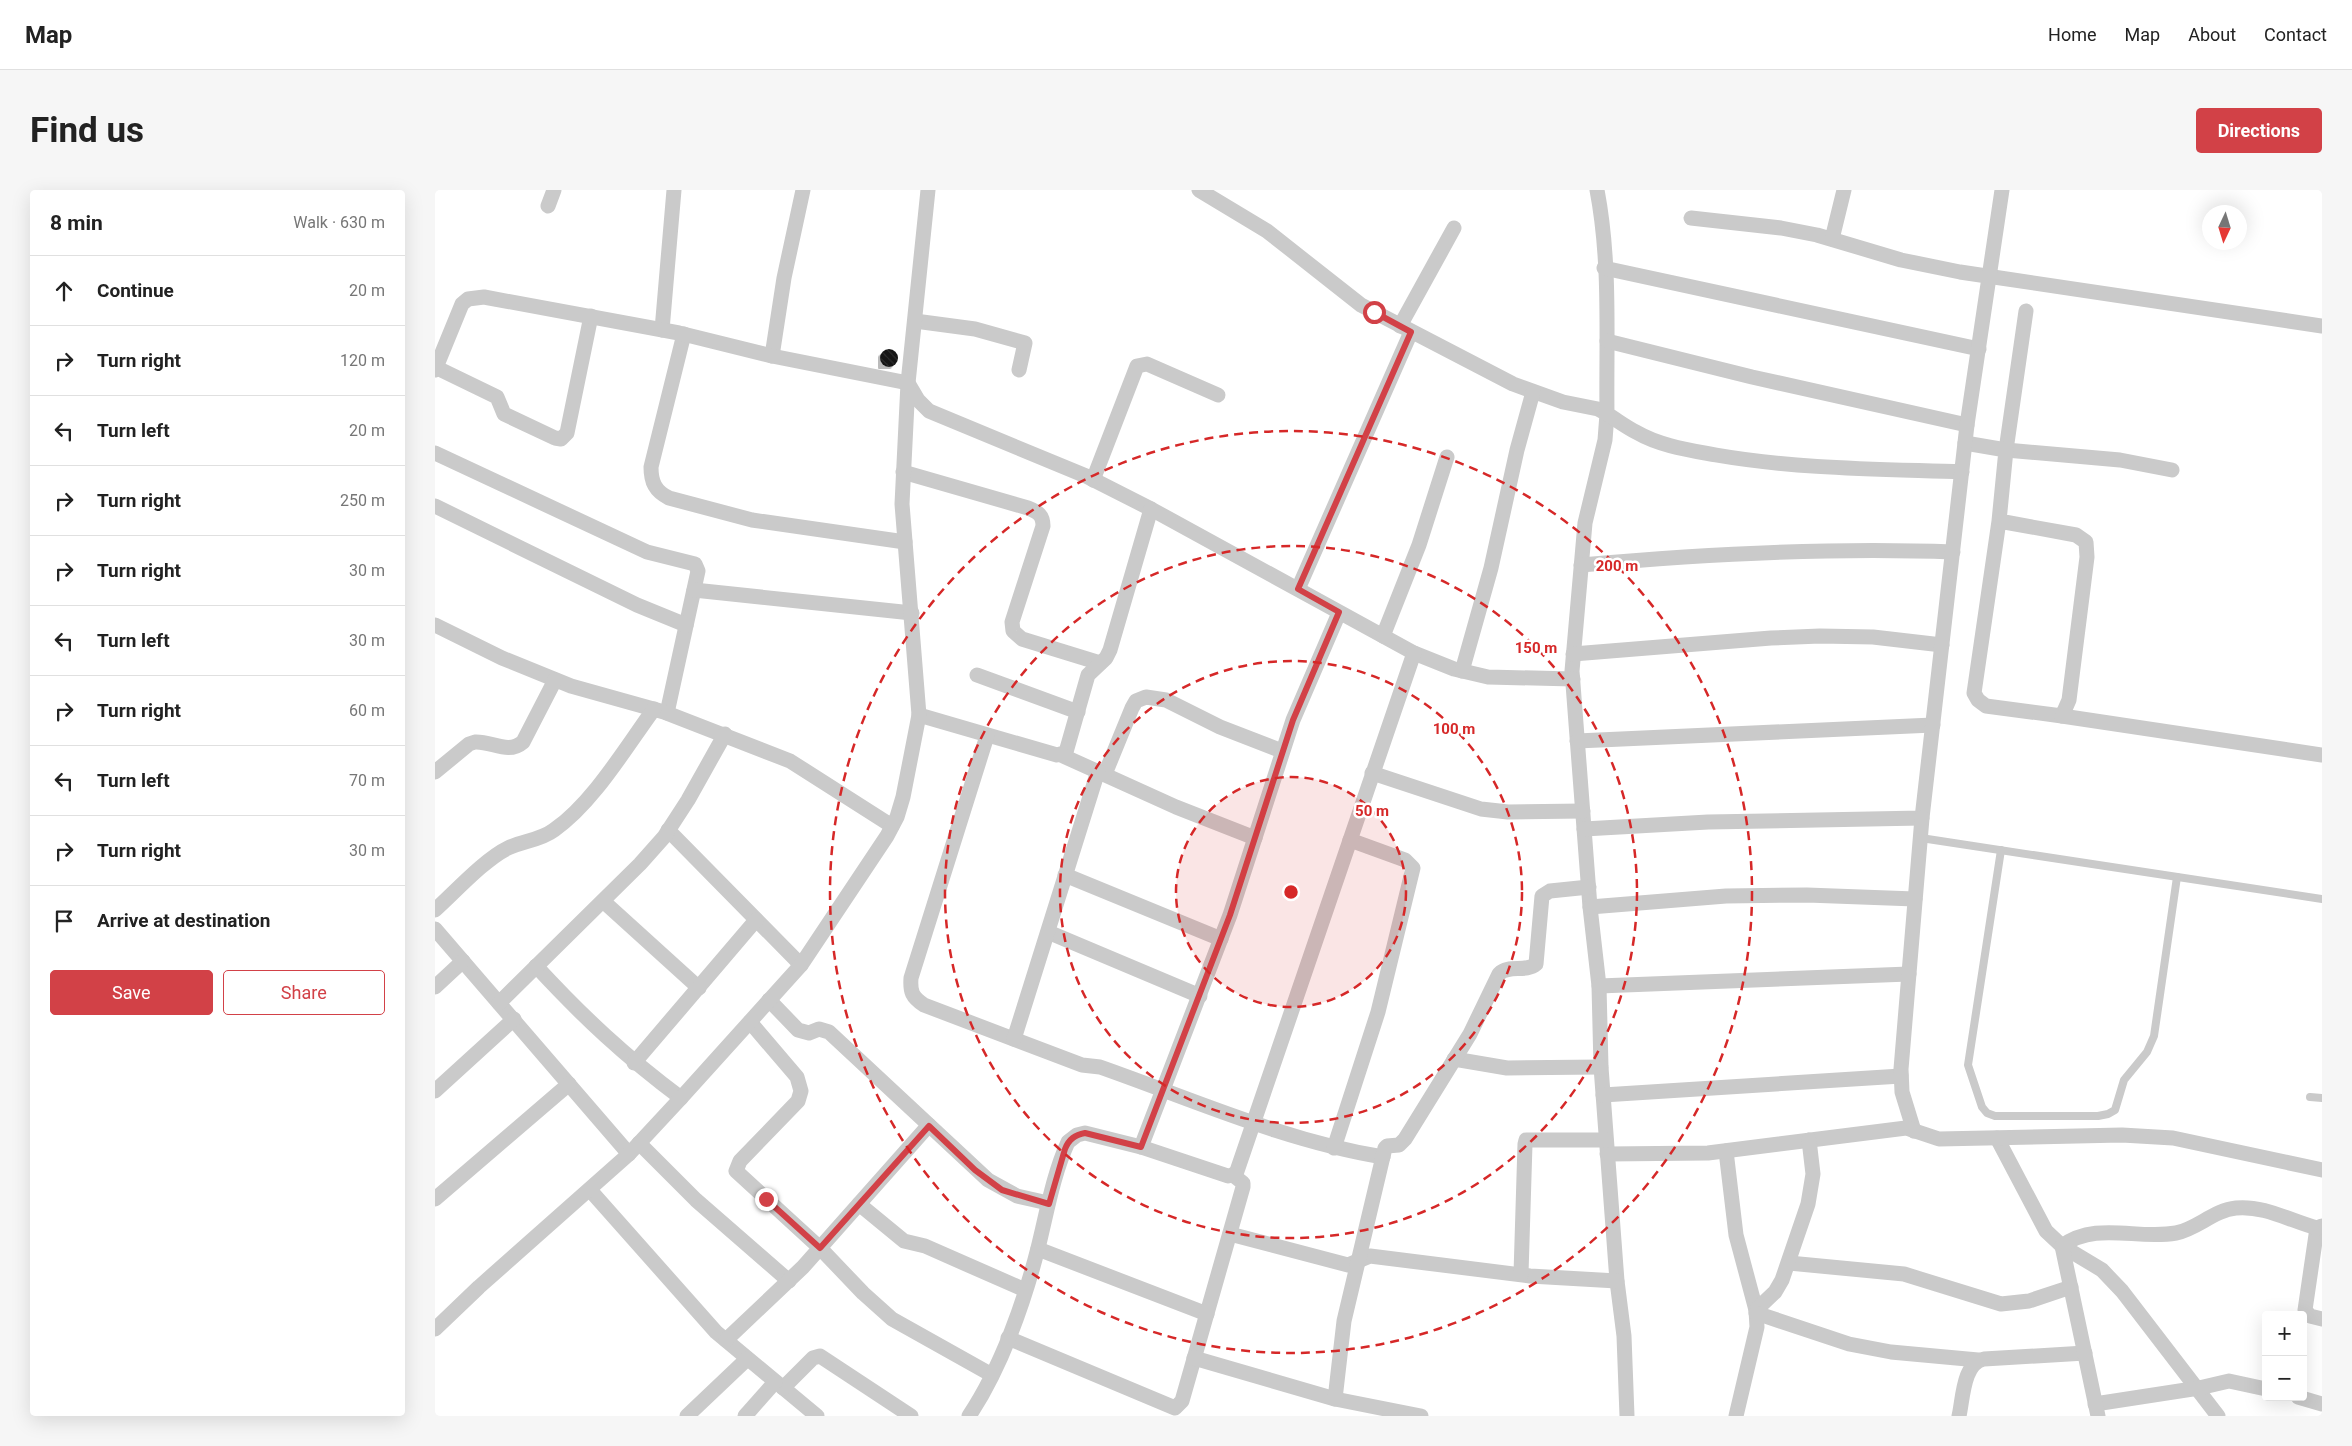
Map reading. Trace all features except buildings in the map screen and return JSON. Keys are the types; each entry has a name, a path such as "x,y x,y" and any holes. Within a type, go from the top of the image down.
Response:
{"street":[{"path":"548,206 554,190"},
{"path":"662,330 674,190"},
{"path":"772,356 783,278 803,190"},
{"path":"435,1329 479,1287 590,1190 634,1148 681,1098 801,965 892,826 903,797 919,716 902,504 908,383 928,190"},
{"path":"1199,190 1267,231 1328,281 1361,305 1486,371 1533,392 1563,402 1598,409 1636,433 1658,442 1722,456 1811,467 1962,472"},
{"path":"1597,190 1602,215 1607,341 1607,414 1605,440 1585,523 1573,654 1573,679 1589,887 1599,986 1601,1067 1617,1281 1624,1336 1627,1416"},
{"path":"1831,239 1844,190"},
{"path":"1915,1131 1902,1092 1901,1076 1922,818 1967,425 2003,190"},
{"path":"1691,218 1781,228 1831,239 1933,267 2322,326"},
{"path":"1298,589 1406,329 1453,228"},
{"path":"1604,268 1979,349"},
{"path":"591,316 567,433 561,439 504,414 497,397 435,368 461,304 468,299 484,297 591,316 684,334 772,356 908,383 918,400 929,411 1093,480 1151,508 1414,653 1462,671 1488,677 1573,679"},
{"path":"2026,311 1999,521 1974,693 1978,700 1986,706 2322,755"},
{"path":"915,321 975,329 1025,343 1019,370"},
{"path":"684,334 651,467 651,478 661,494 669,498 752,520 905,542"},
{"path":"1607,341 1752,377 1967,425"},
{"path":"1093,480 1137,366 1147,364 1218,395"},
{"path":"1462,671 1491,568 1517,450 1533,392"},
{"path":"1965,443 2007,450 2120,460 2172,470"},
{"path":"435,453 647,552 695,564 698,571 686,626 660,711 568,819 553,831 508,848 495,856 435,910"},
{"path":"1383,636 1419,545 1447,457"},
{"path":"903,472 1028,508 1038,513 1043,519 1043,526 1012,622 1013,631 1022,639 1100,663"},
{"path":"435,506 623,598 686,626"},
{"path":"1061,755 1069,748 1088,675 1111,650 1151,508"},
{"path":"1999,521 2077,535 2086,542 2087,557 2069,700 2062,716"},
{"path":"1581,565 1807,550 1871,549 1953,552"},
{"path":"694,590 912,613"},
{"path":"1141,1147 1201,996 1293,720 1339,612"},
{"path":"435,625 502,658 555,680 596,694 660,711 725,734 790,761 892,826"},
{"path":"1573,654 1771,638 1820,636 1873,637 1942,645"},
{"path":"969,1416 992,1375 1025,1290 1068,1142 1077,1135 1085,1133 1141,1147 1228,1176 1233,1175 1237,1171 1414,653"},
{"path":"977,675 1078,712"},
{"path":"435,772 469,744 475,742 508,748 518,746 523,742 555,680"},
{"path":"1014,1039 1065,876 1101,773 1131,708 1136,702 1146,697 1154,697 1173,703 1220,727 1282,751"},
{"path":"919,716 1061,755 1176,808 1255,838"},
{"path":"1577,741 1933,725"},
{"path":"499,1003 641,864 668,830 688,800 725,734"},
{"path":"987,736 911,978 910,990 915,999 924,1005 1082,1065 1100,1067 1253,1123 1334,1148 1383,1157"},
{"path":"1372,773 1481,809 1508,812 1583,810"},
{"path":"1585,829 1708,822 1922,818"},
{"path":"668,830 801,965"},
{"path":"1334,1148 1378,1012 1413,868 1405,860 1350,840"},
{"path":"1065,876 1221,939"},
{"path":"1335,1399 1344,1321 1387,1146 1399,1144 1405,1139 1469,1034 1499,974 1503,970 1529,968 1536,964 1542,896 1550,891 1589,887"},
{"path":"1591,907 1726,896 1807,895 1915,899"},
{"path":"603,901 699,988"},
{"path":"634,1063 757,920"},
{"path":"435,929 569,1084 634,1148 789,1281"},
{"path":"1047,932 1201,996"},
{"path":"435,987 463,961"},
{"path":"536,966 579,1014 634,1063 681,1098"},
{"path":"1599,986 1909,974"},
{"path":"769,1000 798,1030 809,1033 825,1029 829,1032 975,1170 1002,1190 1049,1204"},
{"path":"435,1091 514,1019"},
{"path":"749,1022 797,1077 801,1091 798,1101 740,1161 736,1171 820,1248 863,1293 892,1319 992,1375"},
{"path":"1454,1059 1507,1068 1601,1067"},
{"path":"1603,1095 1901,1076"},
{"path":"435,1199 569,1084"},
{"path":"726,1340 789,1281 929,1126"},
{"path":"1521,1274 1526,1140 1607,1147 1726,1151 1899,1128 1939,1139 2122,1135 2173,1138 2322,1170"},
{"path":"1997,1138 2046,1231 2062,1246 2102,1270 2122,1291 2199,1388 2218,1416"},
{"path":"1756,1312 1775,1292 1789,1263 1811,1188 1813,1174 1809,1140"},
{"path":"1726,1151 1736,1235 1756,1312 1754,1343 1735,1416"},
{"path":"1007,1338 1175,1408 1182,1401 1243,1183 1233,1175"},
{"path":"590,1190 715,1332 817,1416"},
{"path":"859,1204 904,1241 925,1246 1025,1290"},
{"path":"2062,1246 2073,1238 2089,1233 2137,1235 2178,1232 2235,1208 2253,1209 2280,1215 2319,1227 2305,1310 2310,1316 2322,1320"},
{"path":"1230,1234 1348,1265 1370,1256 1521,1274 1617,1281"},
{"path":"2062,1246 2097,1410 2229,1381 2262,1388"},
{"path":"1038,1249 1207,1314"},
{"path":"1789,1263 1905,1274 2001,1304 2029,1301 2071,1287"},
{"path":"1756,1312 1849,1344 1891,1352 1978,1360 2085,1353"},
{"path":"745,1416 779,1385 813,1358 820,1356 911,1416"},
{"path":"1194,1358 1335,1399 1421,1416"},
{"path":"687,1416 747,1359"},
{"path":"1959,1416 1969,1371 1978,1360"},
{"path":"2307,1400 2322,1404"}],"lane":[{"path":"1921,838 2322,899"},
{"path":"2001,850 1968,1064 1982,1107 1987,1113 1995,1116 2098,1116 2115,1110 2125,1080 2147,1052 2154,1036 2177,877"},
{"path":"2310,1097 2322,1098"}],"route":[{"path":"766,1199 820,1248 929,1126 975,1170 1002,1190 1049,1204 1065,1149 1068,1142 1077,1135 1085,1133 1141,1147 1201,996 1230,915 1293,720 1339,612 1298,589 1411,332 1374,312"}]}
